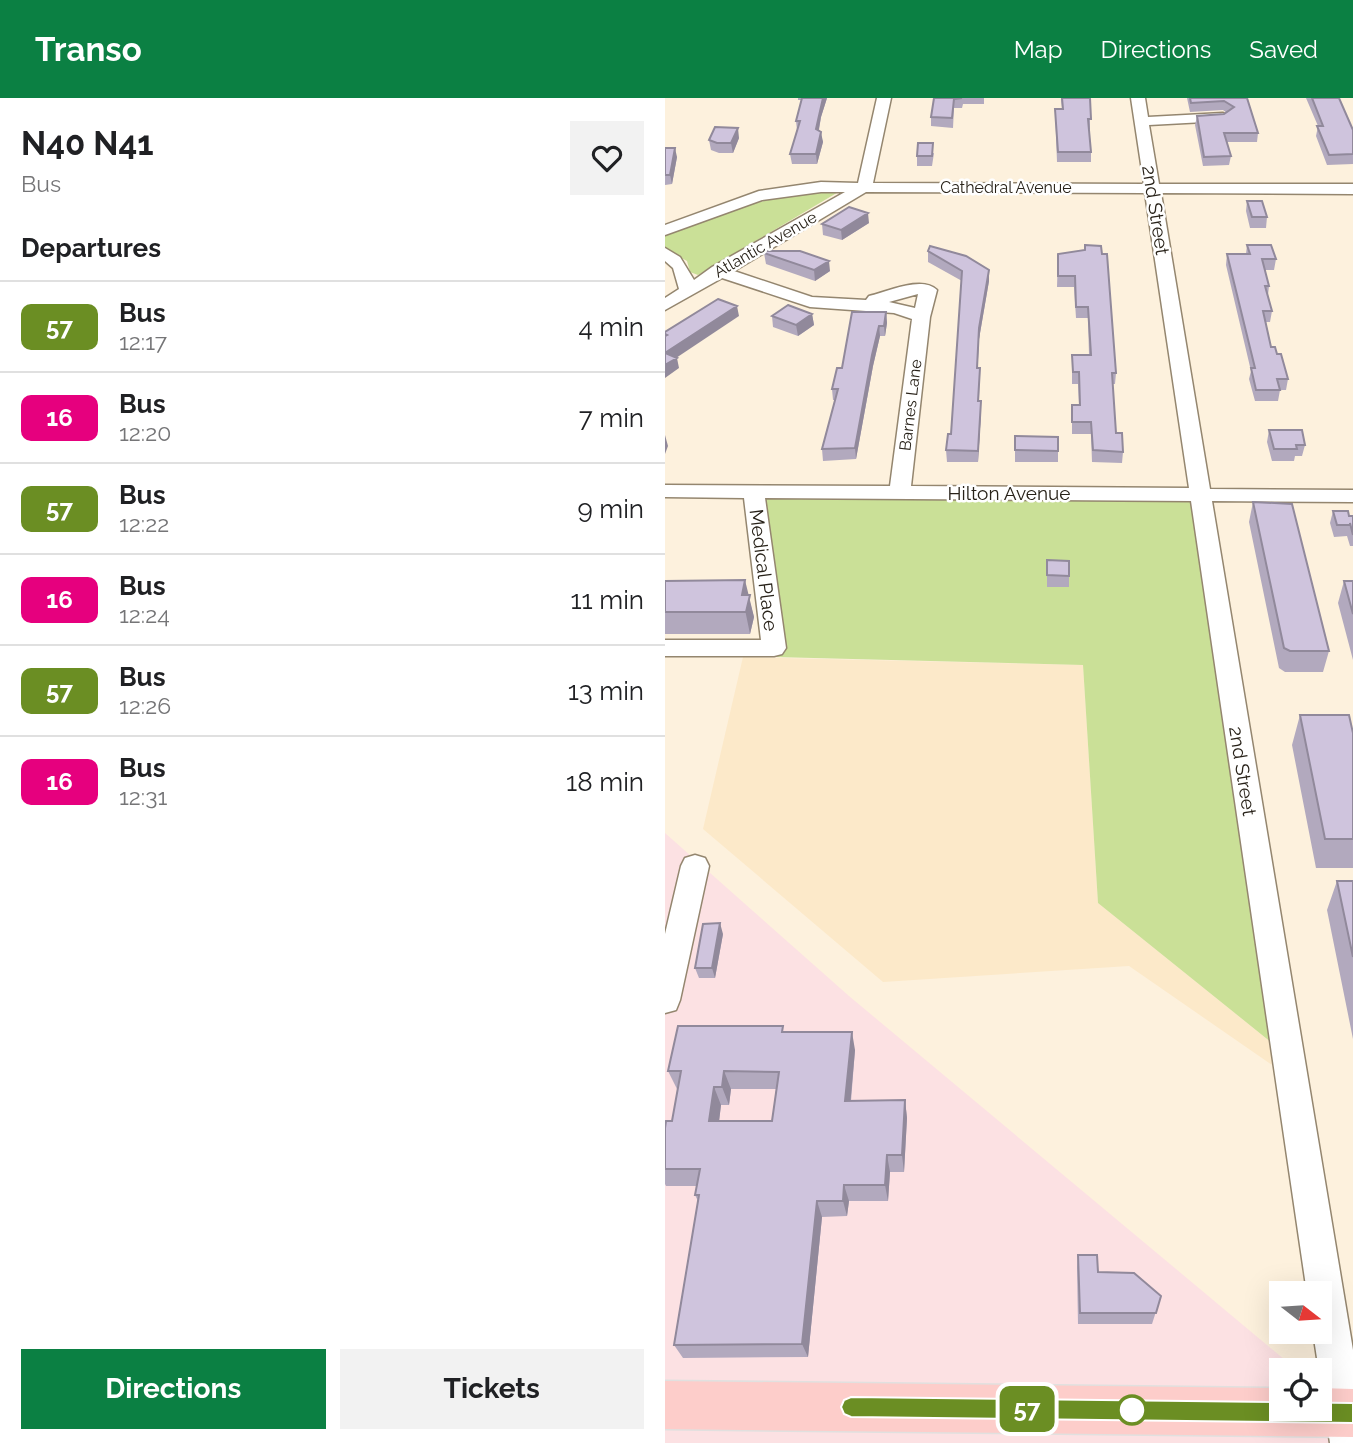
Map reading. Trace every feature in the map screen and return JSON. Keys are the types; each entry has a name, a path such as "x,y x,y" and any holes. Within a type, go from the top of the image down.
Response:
{"main road":[{"path":"665,1405 851,1407 1348,1423"}],"street":[{"path":"865,186 884,98"},
{"path":"1140,110 1223,117"},
{"name":"2nd Street","path":"1140,110 1348,1423"},
{"name":"Cathedral Avenue","path":"665,230 759,196 808,188 865,186 1353,189"},
{"name":"Atlantic Avenue","path":"665,305 718,271 865,186"},
{"path":"665,253 677,262 685,275 688,290"},
{"name":"Barnes Lane","path":"718,271 811,302 907,309 921,317"},
{"name":"Barnes Lane","path":"856,305 922,288 928,290 921,317 900,492"},
{"name":"Hilton Avenue","path":"665,491 1353,496"},
{"name":"Medical Place","path":"754,491 774,648"},
{"path":"741,589 767,589"},
{"path":"665,648 774,648"},
{"path":"665,1000 672,939 695,866"}],"shaded area":[{"path":"743,657 1083,665 1098,903 1282,1051 1285,1074 1129,966 883,982 703,829"},
{"path":"665,833 849,996 1283,1358 1269,1358 1269,1421 1330,1421 1350,1443 665,1443"}],"green space":[{"path":"824,190 840,191 698,275 690,272 687,261 665,249 665,234 686,226 762,202"},
{"path":"753,492 1200,497 1282,1051 1098,903 1083,665 775,657"}],"building":[{"path":"802,98 823,98 816,129 821,132 816,154 790,154 800,121 796,121"},
{"path":"934,98 962,98 954,99 952,118 931,117"},
{"path":"1062,98 1090,98 1091,119 1088,119 1091,152 1058,152 1055,109 1063,109"},
{"path":"1190,98 1247,98 1258,133 1224,133 1231,156 1204,157 1197,116 1224,114 1234,107 1224,101 1191,103"},
{"path":"1312,98 1339,98 1353,130 1353,154 1329,155 1317,126 1323,126"},
{"path":"715,127 738,128 731,143 717,143 709,140"},
{"path":"918,143 933,143 932,156 917,156"},
{"path":"665,148 675,148 670,175 665,175"},
{"path":"1247,201 1262,201 1267,217 1252,217"},
{"path":"849,207 868,213 841,230 822,224"},
{"path":"1085,245 1101,246 1102,254 1107,254 1116,373 1112,373 1116,433 1122,433 1123,452 1093,450 1091,422 1072,422 1072,405 1080,405 1079,372 1073,372 1072,355 1091,355 1088,307 1076,307 1075,276 1058,276 1058,254 1085,250"},
{"path":"1247,245 1271,245 1276,259 1262,259 1269,286 1265,286 1272,311 1263,311 1271,347 1275,347 1277,354 1281,354 1288,379 1277,379 1280,390 1256,390 1251,368 1255,368 1227,254 1250,254"},
{"path":"930,246 966,256 989,270 979,328 977,368 980,368 978,401 981,401 978,451 946,450 948,434 951,434 962,271 928,251"},
{"path":"800,251 829,261 814,270 764,253"},
{"path":"718,299 737,306 665,353 665,332"},
{"path":"788,305 812,314 796,325 772,316"},
{"path":"852,312 886,312 884,326 879,326 872,355 855,448 822,449 838,389 832,389 837,368 842,368"},
{"path":"665,353 677,358 665,365"},
{"path":"1269,430 1302,430 1305,445 1296,445 1297,449 1274,449"},
{"path":"1015,436 1058,437 1058,451 1015,450"},
{"path":"1253,502 1292,504 1329,651 1290,651 1284,648"},
{"path":"1333,511 1348,511 1349,516 1353,516 1353,535 1350,523 1337,525"},
{"path":"1047,560 1069,561 1069,576 1047,575"},
{"path":"745,580 742,595 750,595 746,612 665,612 665,581"},
{"path":"1344,581 1353,581 1353,614"},
{"path":"1300,715 1349,715 1353,733 1353,839 1325,839"},
{"path":"1337,881 1353,881 1353,957"},
{"path":"720,923 712,968 695,968 703,924"},
{"path":"678,1026 783,1026 782,1032 852,1032 845,1101 905,1100 902,1155 887,1155 885,1185 844,1185 843,1201 817,1201 802,1344 674,1345 699,1195 695,1195 700,1169 665,1169 666,1121 672,1121 681,1071 668,1071","holes":["724,1071 779,1072 772,1121 709,1121 714,1087 722,1087"]},
{"path":"1078,1255 1097,1255 1098,1272 1134,1273 1161,1296 1156,1313 1080,1313"}],"bus line":[{"name":"57","path":"851,1407 1353,1413"}]}
